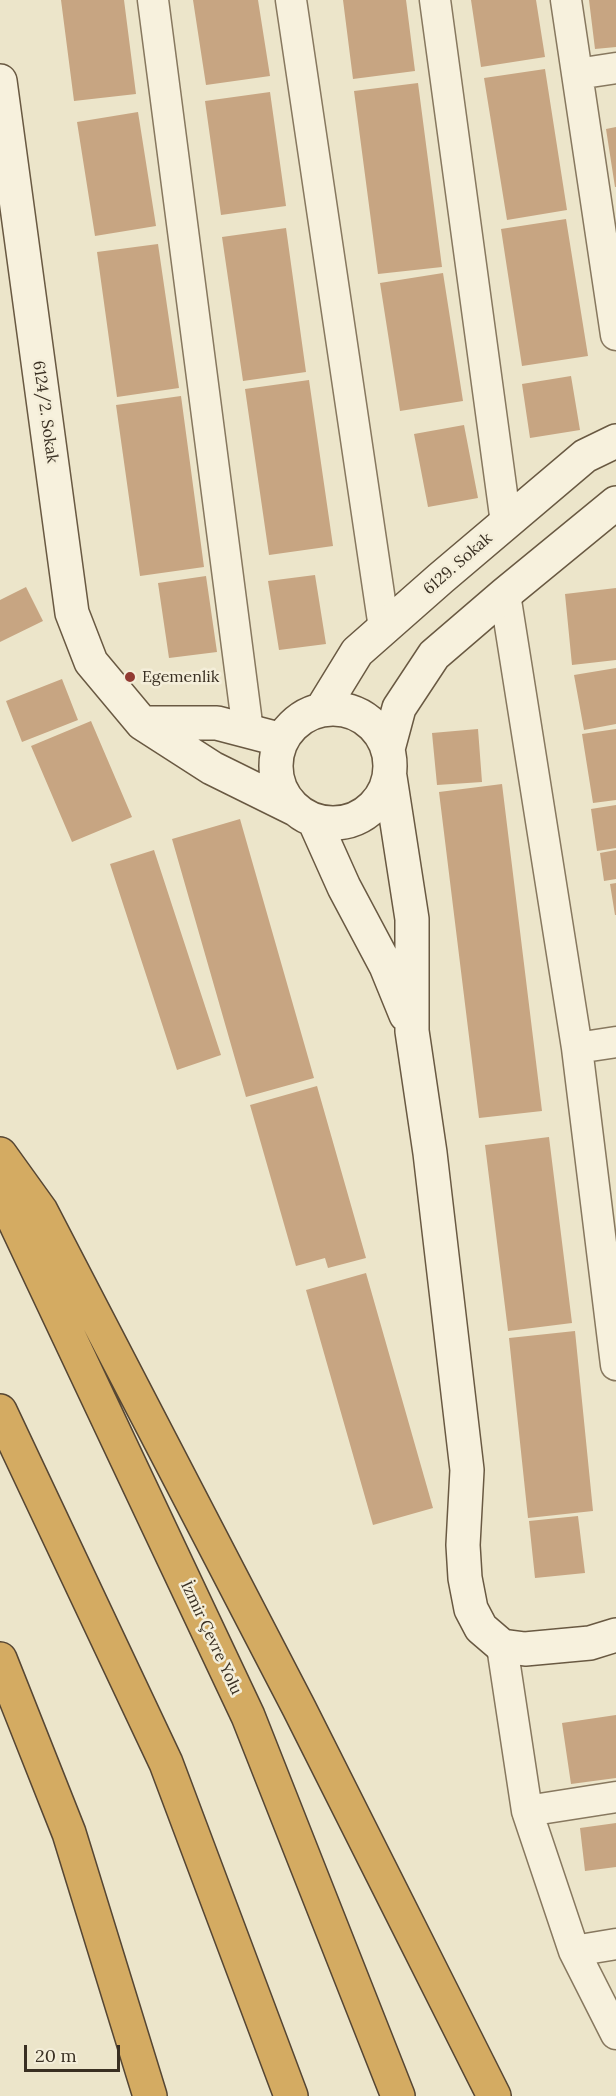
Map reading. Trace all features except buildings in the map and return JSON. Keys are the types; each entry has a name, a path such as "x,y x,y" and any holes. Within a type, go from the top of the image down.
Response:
{"highway":[{"path":"0,1154 41,1211 299,1708 494,2096"},
{"name":"İzmir Çevre Yolu","path":"0,1190 248,1716 398,2096"},
{"path":"0,1411 166,1763 291,2096"},
{"path":"0,1659 69,1833 150,2096"}],"street":[{"path":"153,0 248,731"},
{"path":"291,0 384,628"},
{"path":"435,0 506,523"},
{"path":"566,0 577,74 608,226 616,335"},
{"path":"577,74 616,68"},
{"name":"6124/2. Sokak","path":"0,81 72,613 91,662 142,723 212,768 304,815"},
{"name":"6129. Sokak","path":"322,710 357,652 585,456 616,441"},
{"path":"304,815 333,824 352,820 369,810 382,796 399,708 434,655 616,503"},
{"path":"505,594 577,1048 616,1365"},
{"path":"412,1031 386,966 304,815 282,793 276,775 276,757 282,740 292,725 306,715 322,710 339,709 355,713 369,722 381,734 389,763 412,919 412,1031 430,1153 467,1470 464,1545 465,1578 471,1609 481,1628 502,1646 525,1649 590,1643 616,1635"},
{"path":"142,723 217,723 282,740"},
{"path":"577,1048 616,1042"},
{"path":"502,1646 527,1811 574,1951 616,2034"},
{"path":"527,1811 616,1797"},
{"path":"574,1951 616,1944"}],"place":[{"name":"Egemenlik","path":"130,677"}]}
